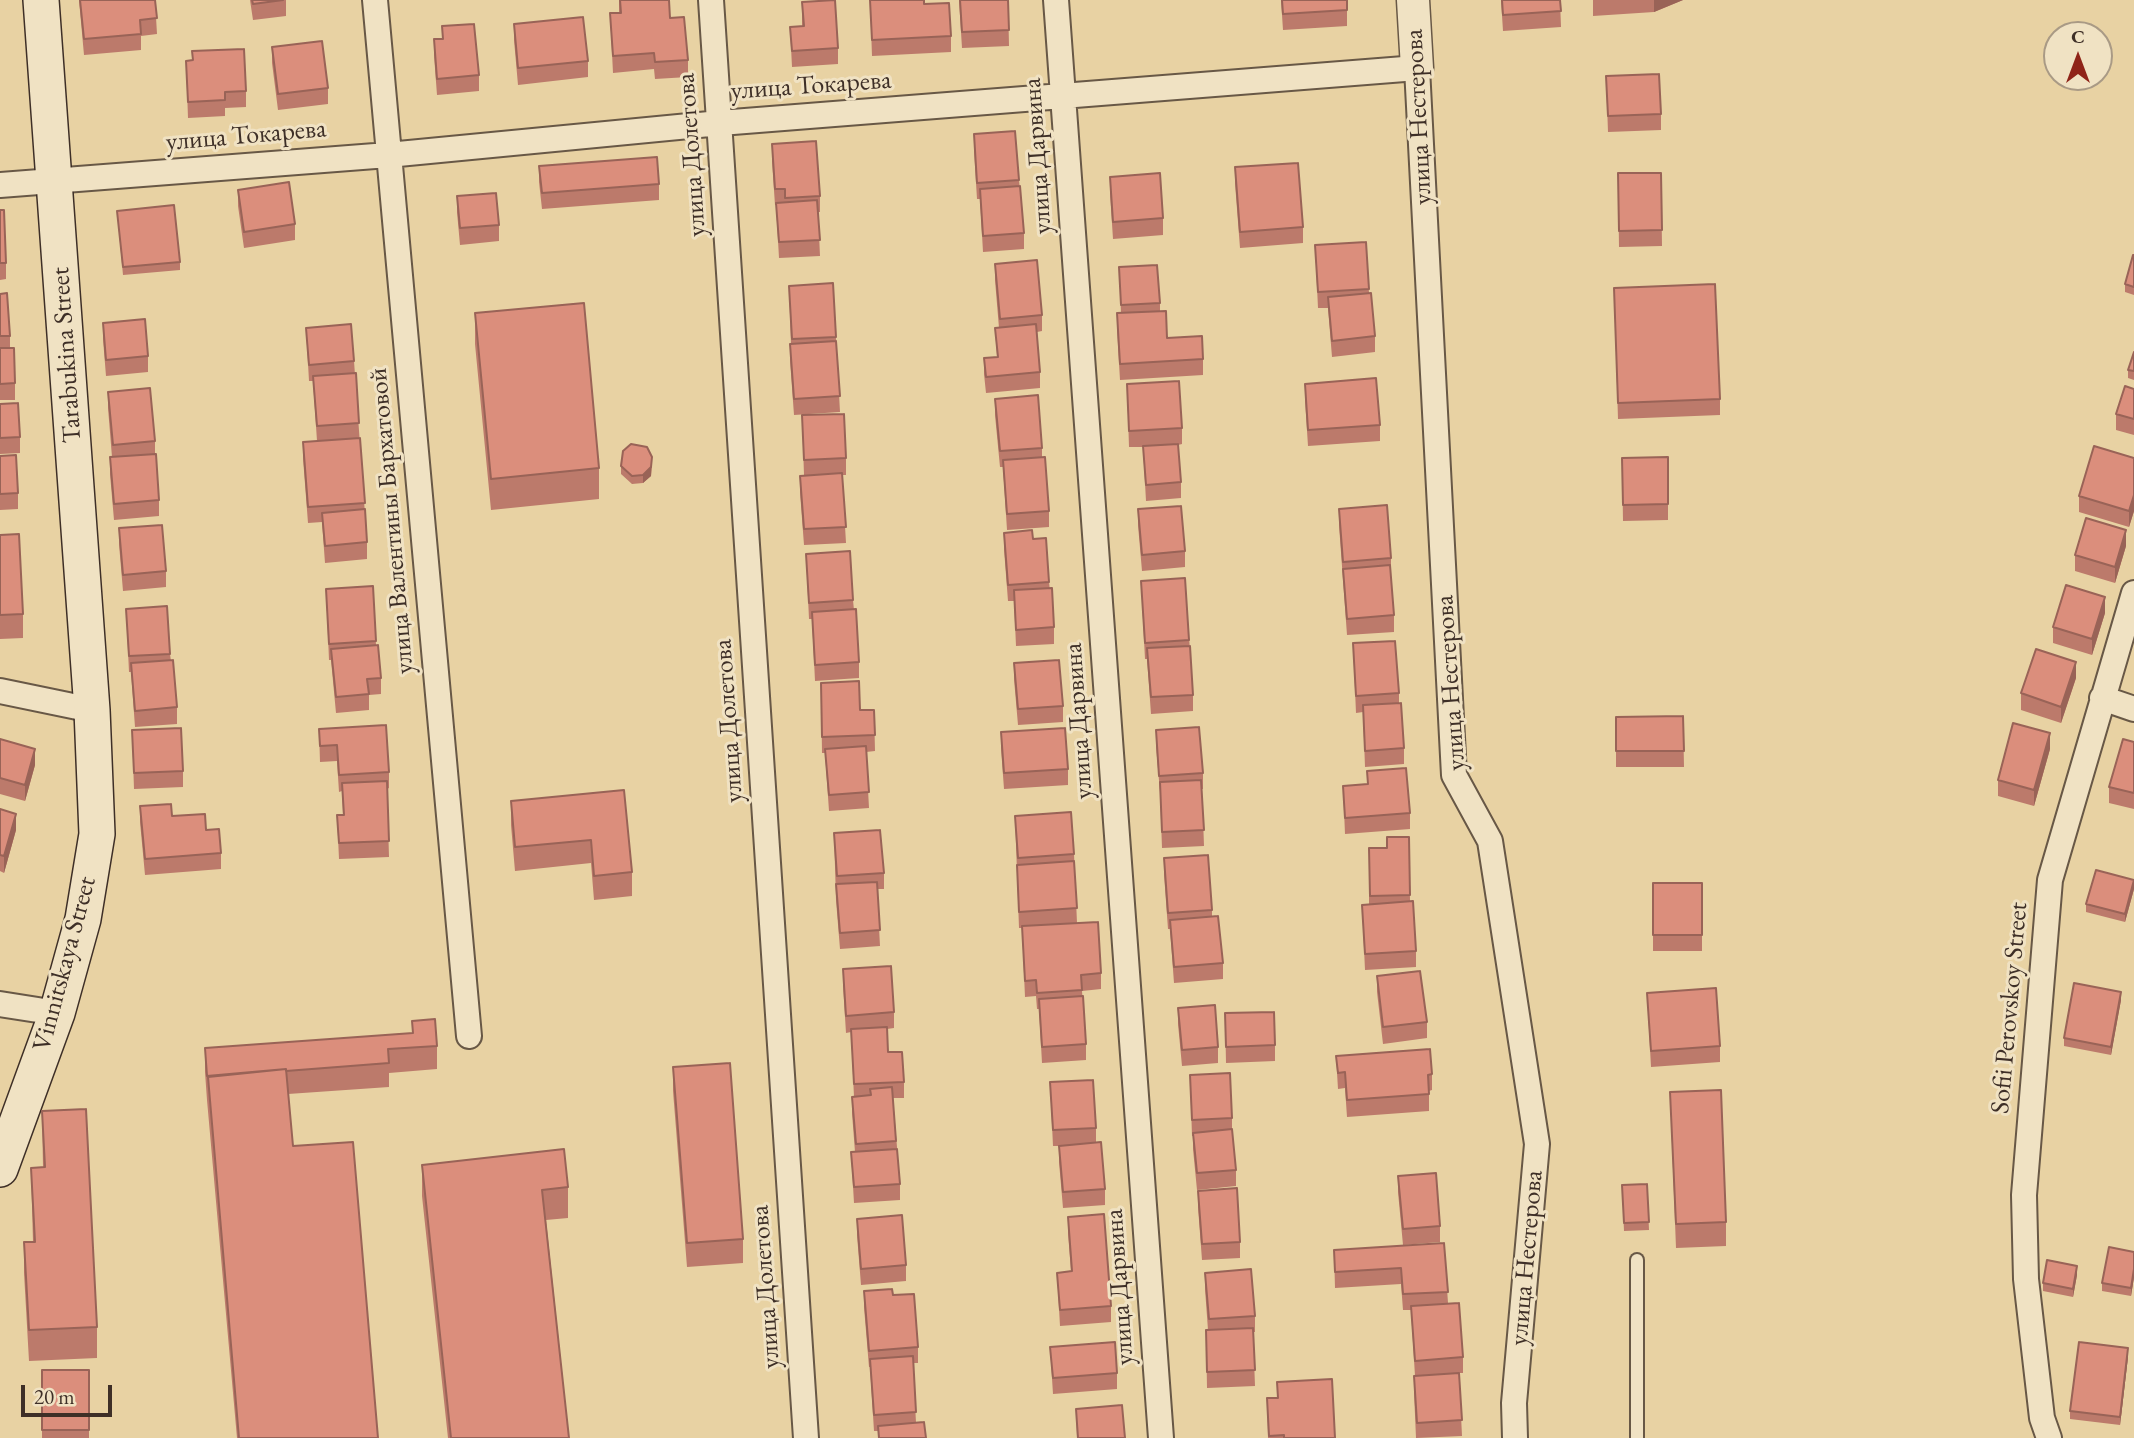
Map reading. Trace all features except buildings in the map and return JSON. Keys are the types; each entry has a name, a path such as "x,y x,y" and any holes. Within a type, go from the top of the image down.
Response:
{"main road":[{"name":"Tarabukina Street","path":"41,0 92,710"},
{"name":"Vinnitskaya Street","path":"0,1169 57,1013 83,919 97,834 92,710"}],"street":[{"name":"улица Валентины Бархатовой","path":"375,0 469,1036"},
{"name":"улица Долетова","path":"711,0 806,1438"},
{"name":"улица Дарвина","path":"1056,0 1161,1438"},
{"name":"улица Нестерова","path":"1413,0 1454,775 1490,841 1537,1144 1514,1403 1515,1438"},
{"name":"улица Токарева","path":"0,186 388,155 720,123 1064,98 1417,68"},
{"name":"Sofii Perovskoy Street","path":"2049,1438 2042,1418 2026,1279 2024,1195 2050,880 2134,593"},
{"path":"0,691 92,710"},
{"path":"2102,698 2134,709"},
{"path":"0,1004 57,1013"}],"lane":[{"path":"1637,1260 1637,1438"}]}
